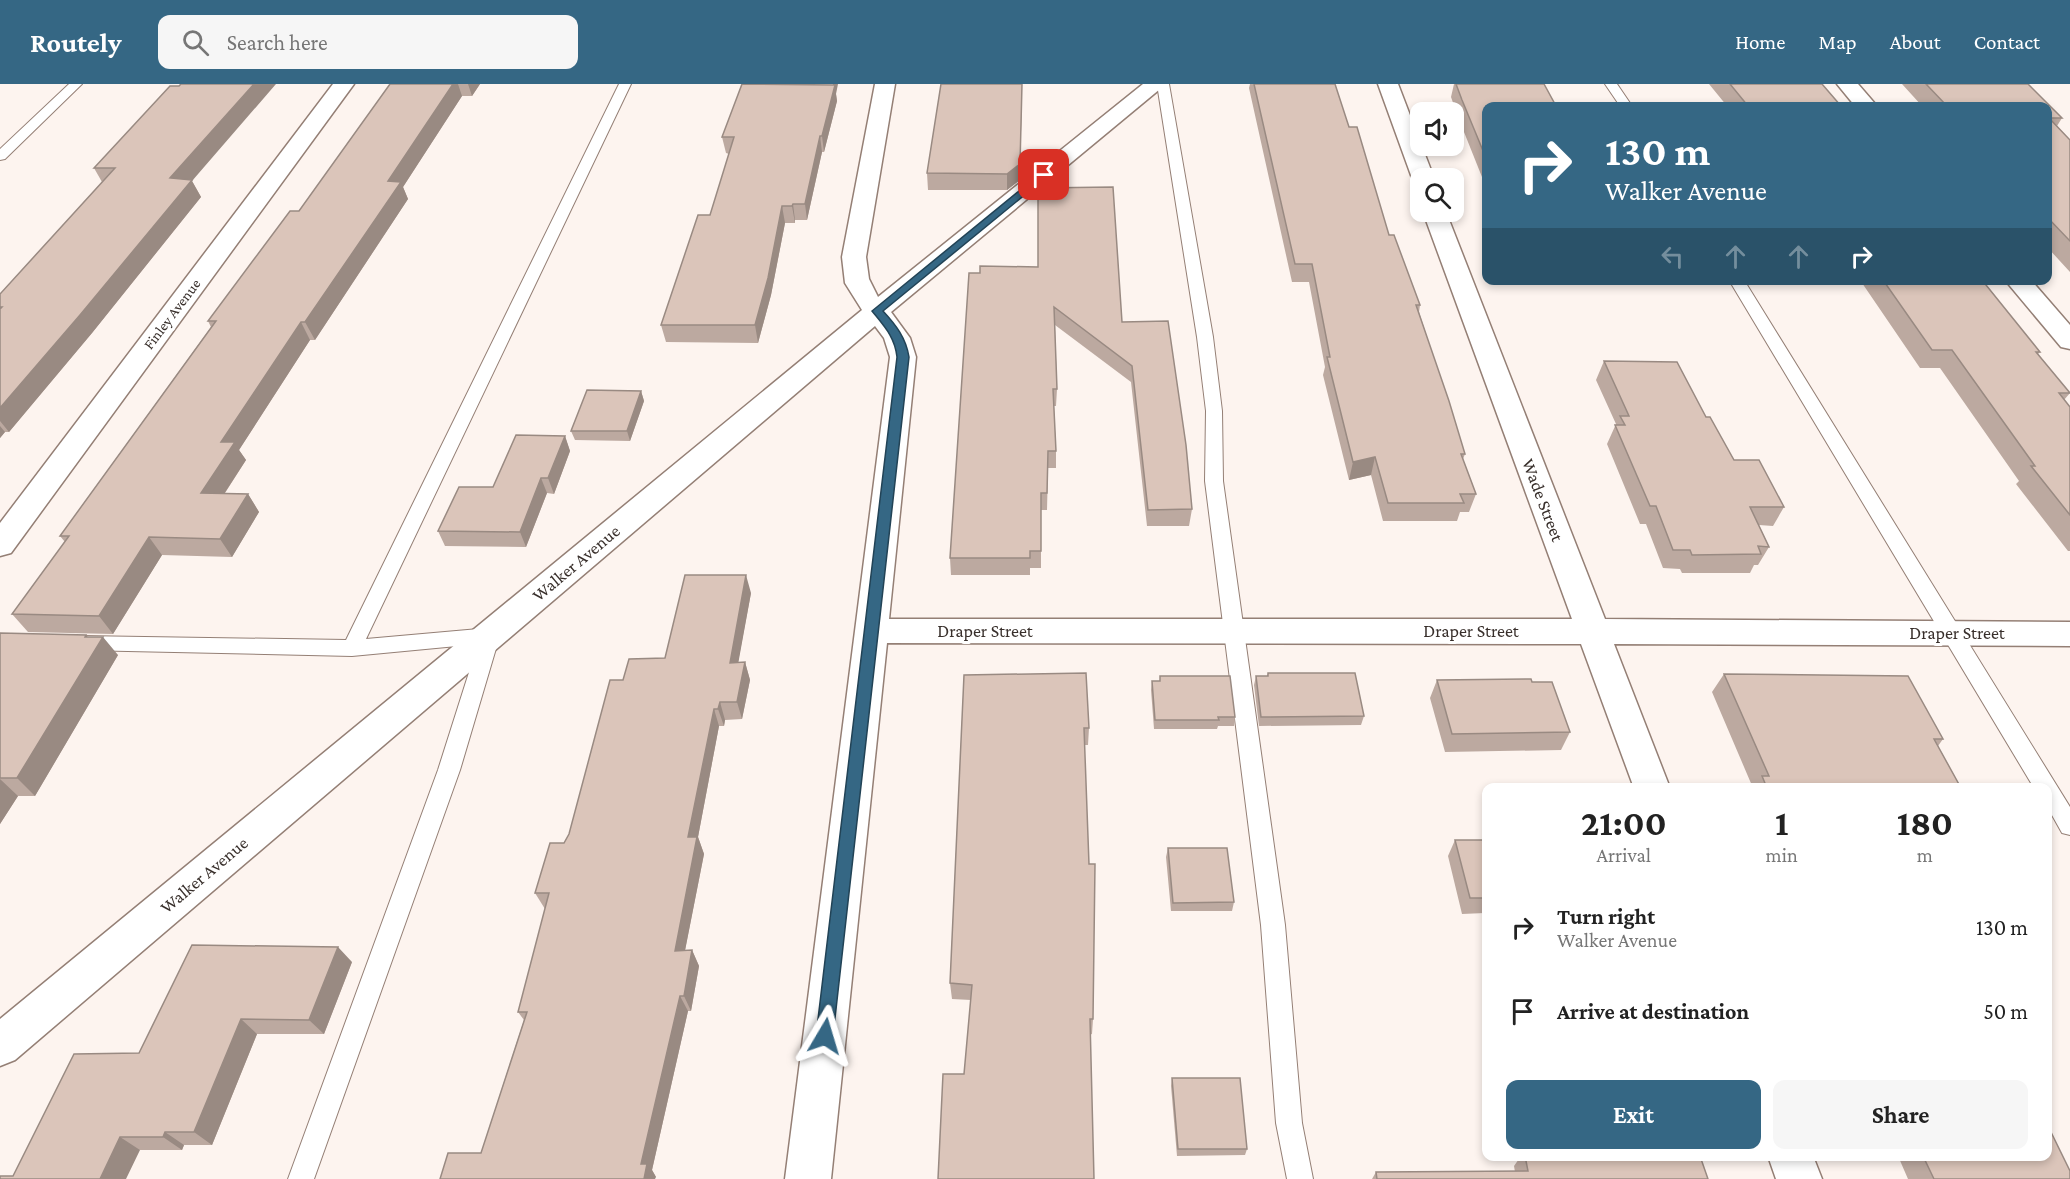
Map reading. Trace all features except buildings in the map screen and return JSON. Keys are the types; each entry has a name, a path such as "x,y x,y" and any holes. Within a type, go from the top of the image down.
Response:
{"street":[{"name":"Finley Avenue","path":"0,544 344,84"},
{"path":"808,1179 903,357 902,347 892,328 857,283 854,256 885,84"},
{"name":"Walker Avenue","path":"0,1046 877,311 1156,84"},
{"path":"1388,84 1419,168"},
{"path":"1847,84 1863,102"},
{"name":"Wade Street","path":"1439,222 1650,783"},
{"path":"2021,285 2070,341"},
{"name":"Draper Street","path":"872,631 1234,630 2070,634"},
{"path":"1792,1161 1799,1179"}],"lane":[{"path":"0,156 76,84"},
{"path":"352,648 625,84"},
{"path":"1163,84 1205,337 1214,411 1214,481 1273,925 1289,1123 1300,1179"},
{"path":"1611,84 1623,102"},
{"path":"1739,285 2043,783"},
{"path":"59,642 352,648 490,635 448,770 301,1179"},
{"path":"2052,797 2070,826"}],"route":[{"path":"825,1036 903,357 902,347 892,328 877,311 1044,175"}]}
